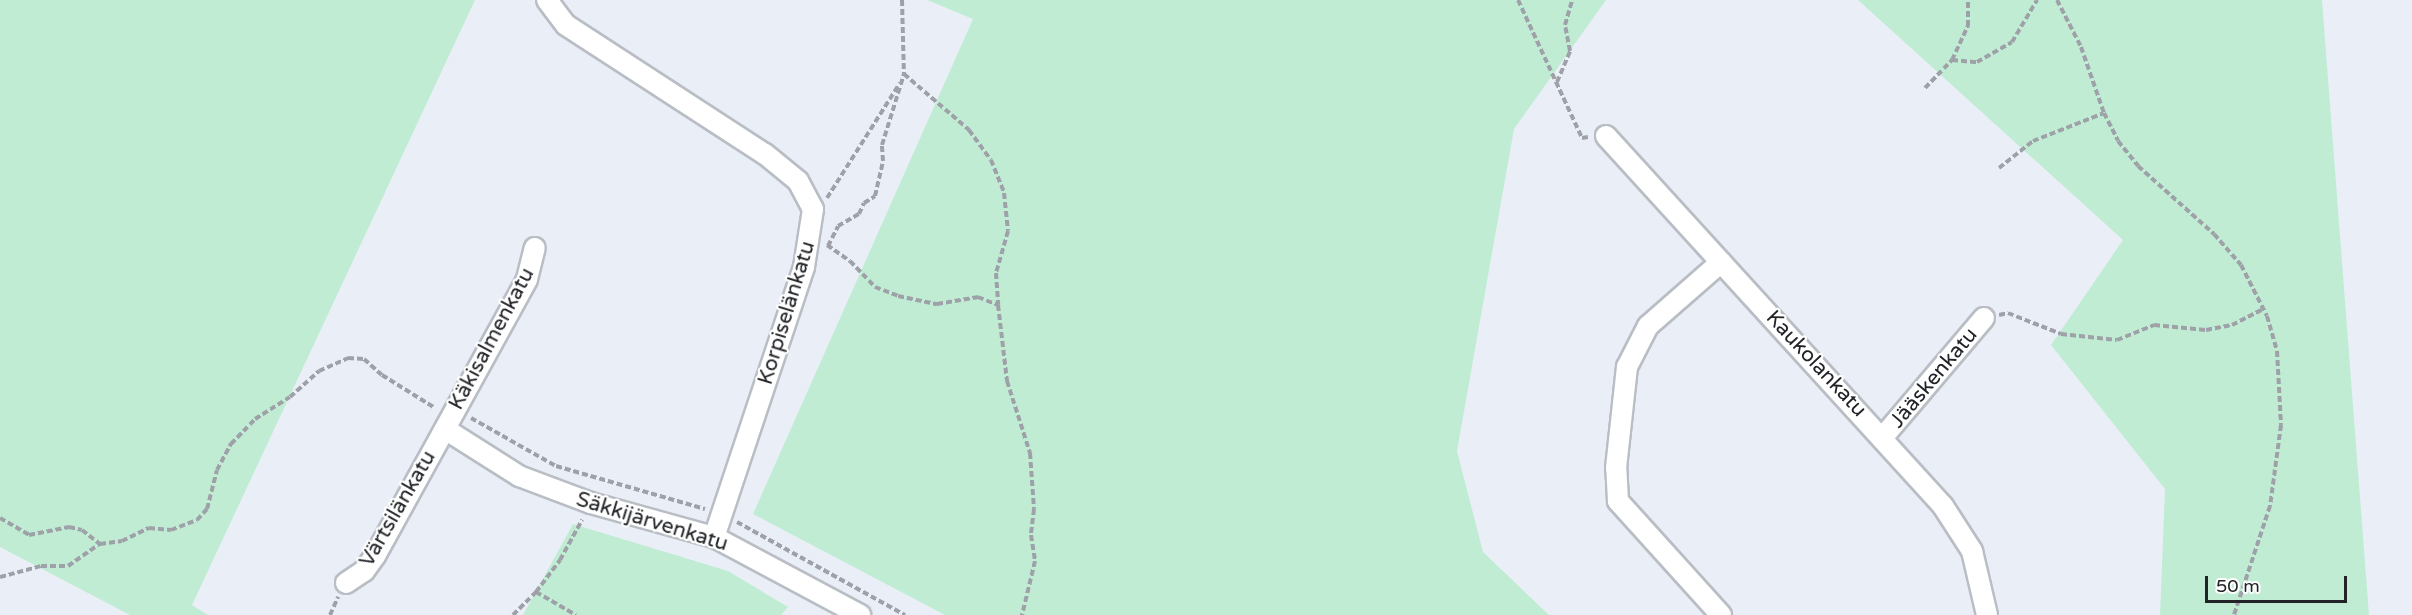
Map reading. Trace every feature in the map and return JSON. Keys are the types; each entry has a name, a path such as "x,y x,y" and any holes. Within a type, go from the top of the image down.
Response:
{"street":[{"name":"Korpiselänkatu","path":"547,0 566,25 780,165 798,181 813,213 820,243 714,537"},
{"name":"Kaukolankatu","path":"1606,136 1883,437 1961,530 1978,570 1987,615"},
{"name":"Käkisalmenkatu","path":"448,423 527,279 535,248"},
{"path":"1721,262 1648,326 1627,367 1616,468 1618,501 1721,615"},
{"name":"Jääskenkatu","path":"1883,437 1984,318"},
{"name":"Säkkijärvenkatu","path":"448,423 519,476 591,503 714,537 860,615"},
{"name":"Värtsilänkatu","path":"346,584 364,571 375,555 448,423"}],"path":[{"path":"902,0 904,74 882,145 883,161 875,196 864,203 859,214 838,226 820,243 850,261 875,287 898,296 937,304 978,297 998,305"},
{"path":"1518,0 1582,138 1606,136"},
{"path":"1557,82 1570,51 1565,25 1572,0"},
{"path":"1925,88 1952,60 1968,26 1968,0"},
{"path":"1952,60 1977,62 2012,42 2037,0"},
{"path":"2057,0 2081,47 2104,113 2138,166 2214,234 2241,265 2264,309 2277,351 2281,425 2270,506 2234,615"},
{"path":"813,213 823,206 904,74"},
{"path":"904,74 969,130 996,171 1004,193 1008,231 996,273 998,305 1007,381 1030,453 1035,509 1031,535 1035,561 1022,615"},
{"path":"1999,168 2033,141 2104,113"},
{"path":"1984,318 2008,313 2061,334 2117,340 2154,325 2206,330 2232,325 2264,309"},
{"path":"0,578 41,566 68,566 100,544 122,541 149,528 171,530 197,520 207,509 217,470 231,444 255,419 290,397 319,371 348,358 364,359 382,375 448,423"},
{"path":"513,615 536,592 560,560 591,503"},
{"path":"0,518 28,535 69,527 82,530 100,544"},
{"path":"536,592 576,615"}],"green space":[{"path":"0,0 475,0 192,605 208,615 130,615 0,547"},
{"path":"927,0 1606,0 1514,129 1457,451 1483,552 1549,615 945,615 753,514 973,19"},
{"path":"1858,0 2322,0 2369,615 2160,615 2165,489 2051,345 2123,240"},
{"path":"573,524 728,571 788,607 781,615 523,615"}]}
